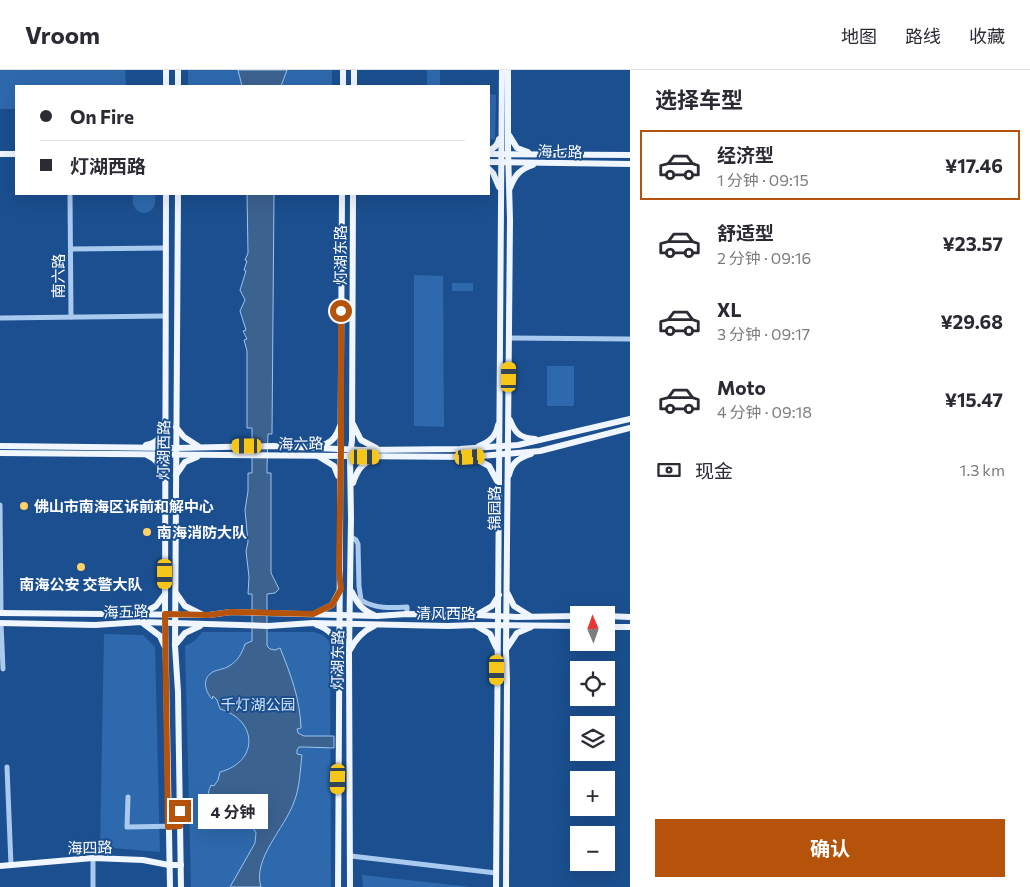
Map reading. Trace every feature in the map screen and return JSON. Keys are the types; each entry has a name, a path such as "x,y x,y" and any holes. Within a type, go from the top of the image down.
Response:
{"main road":[{"path":"166,70 166,85"},
{"path":"178,70 178,85"},
{"path":"343,70 343,85"},
{"path":"354,70 354,85"},
{"name":"锦园路","path":"496,887 497,651 499,617 503,593 508,454 509,338 509,191 505,159 502,70"},
{"name":"锦园路","path":"505,130 508,70"},
{"path":"490,149 498,144 505,130"},
{"path":"505,130 517,148 539,155"},
{"path":"490,154 505,159 539,155 630,155"},
{"path":"0,155 15,155"},
{"name":"锦园路","path":"505,159 501,191 499,486 503,593 507,617 506,887"},
{"name":"海七路","path":"490,162 505,159 539,163 630,164"},
{"path":"509,191 513,180 520,170 539,163"},
{"path":"490,170 501,191"},
{"name":"灯湖西路","path":"166,195 165,649 170,887"},
{"name":"灯湖西路","path":"178,195 175,646 178,692 181,887"},
{"name":"灯湖东路","path":"338,887 342,195"},
{"name":"灯湖东路","path":"350,887 349,653 353,195"},
{"path":"472,448 493,438 500,416"},
{"path":"508,416 516,434 526,439 541,440"},
{"name":"海六路","path":"0,446 166,451 204,447 247,446 351,449 472,448 508,446 541,440 630,419"},
{"path":"315,447 332,442 336,437 341,422"},
{"path":"352,422 361,440 380,449"},
{"path":"165,476 155,459 141,450 159,439 166,427"},
{"path":"176,427 188,440 204,447"},
{"name":"海六路","path":"175,451 205,456 470,457 540,451 630,428"},
{"name":"海六路","path":"0,453 141,450"},
{"path":"507,486 511,469 516,460 540,451"},
{"path":"315,455 334,466 337,471 340,489"},
{"path":"175,476 185,462 205,456"},
{"path":"351,489 359,468 369,460 380,457"},
{"path":"470,457 489,466 499,486"},
{"path":"340,475 345,472 351,476"},
{"path":"313,614 332,605 341,589"},
{"path":"350,589 362,608 377,616"},
{"path":"176,592 186,606 204,615"},
{"path":"141,614 156,606 165,593"},
{"path":"477,615 492,606 503,593 514,606 526,615 533,617"},
{"name":"清风西路","path":"0,613 204,615 268,613 350,616 407,614 499,617 570,616"},
{"path":"615,616 630,617"},
{"path":"140,622 150,627 160,636 165,649"},
{"name":"海五路","path":"1,623 95,625 140,622 268,626 313,623"},
{"path":"313,623 336,639 340,653"},
{"name":"清风西路","path":"313,623 570,626"},
{"path":"175,646 185,632 204,624"},
{"path":"349,653 359,636 377,625"},
{"path":"476,625 494,638 497,651"},
{"path":"506,651 516,633 535,626"},
{"path":"615,627 630,627"},
{"name":"海四路","path":"0,866 92,858 143,860 169,865 181,865"}],"street":[{"name":"南六路","path":"0,318 71,317 70,195"},
{"path":"70,249 166,248"},
{"path":"71,317 165,316"},
{"path":"509,338 630,339"},
{"path":"0,505 0,613"},
{"path":"351,537 358,544 361,600 368,605 378,607 407,608 407,614"},
{"path":"1,623 3,669"},
{"path":"7,767 11,865"},
{"path":"128,797 127,827 180,826"},
{"path":"351,856 496,873"},
{"path":"92,858 93,887"}],"green space":[{"path":"0,70 125,70 126,85 15,85 15,109 0,109"},
{"path":"188,70 332,70 332,85 188,85"},
{"path":"427,70 440,70 440,85 427,85"},
{"path":"490,94 496,95 495,140 490,139"},
{"path":"133,195 155,195 155,203 152,209 144,213 136,209"},
{"path":"414,275 443,276 444,427 414,426"},
{"path":"452,283 473,283 473,291 452,291"},
{"path":"547,366 574,366 574,406 547,406"},
{"name":"千灯湖公园","path":"202,632 314,632 323,635 330,642 331,887 191,887 185,646 195,640"},
{"path":"104,634 143,635 155,647 160,852 100,847"},
{"path":"362,875 472,887 363,887"}],"shaded area":[{"path":"238,70 287,70 281,85 242,85"},
{"path":"247,195 274,195 272,434 268,434 267,473 271,473 271,573 279,589 275,593 267,594 267,646 275,650 280,648 288,668 299,707 301,728 297,729 298,733 304,736 334,736 334,748 299,747 297,754 302,755 296,796 290,812 265,855 259,876 261,887 230,887 255,843 256,833 250,822 243,816 215,812 208,796 211,785 214,786 220,772 233,767 242,759 247,751 249,741 247,731 242,722 233,714 220,709 217,700 213,696 212,699 208,693 206,680 212,672 235,662 245,644 252,641 252,594 248,594 249,577 246,551 248,542 245,510 248,473 252,473 252,428 247,428 247,351 244,340 247,339 243,331 246,330 240,311 245,300 240,290 246,271 244,270 247,261 245,260 248,253"}],"place":[{"name":"佛山市南海区诉前和解中心","path":"24,506"},
{"name":"南海消防大队","path":"147,532"},
{"name":"南海公安 交警大队","path":"81,567"}],"route":[{"path":"180,811 180,826 168,827 165,614 209,615 231,612 313,614 332,605 341,589 339,570 341,311"}]}
